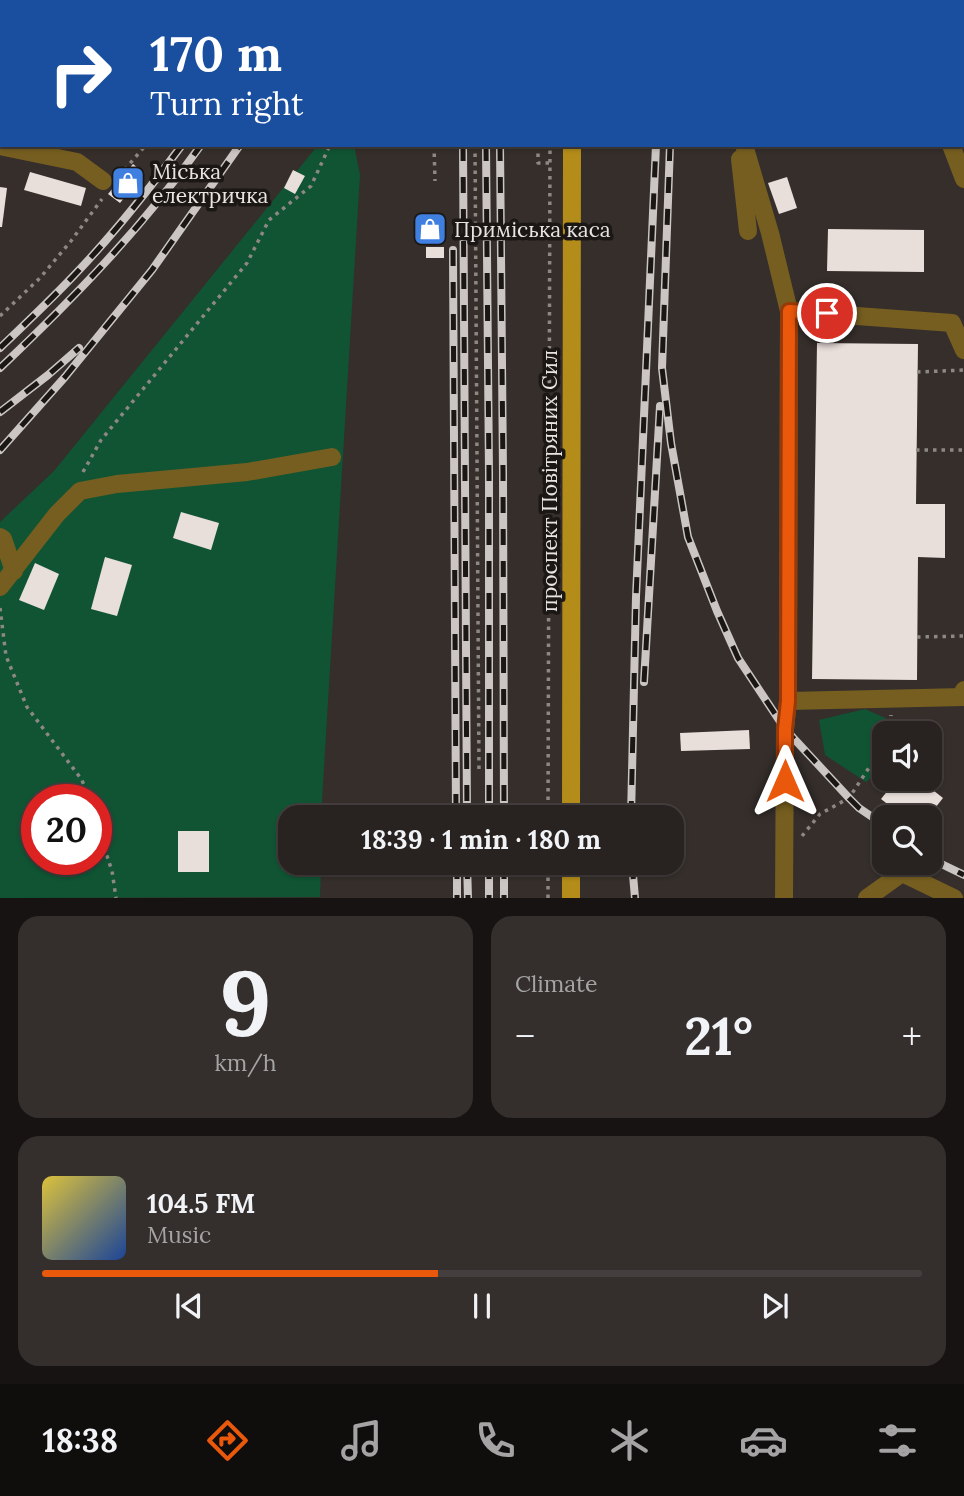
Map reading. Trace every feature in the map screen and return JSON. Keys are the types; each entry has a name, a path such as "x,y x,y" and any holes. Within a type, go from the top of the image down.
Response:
{"main road":[{"name":"проспект Повітряних Сил","path":"571,805 572,147"},
{"path":"570,898 571,875"}],"street":[{"path":"10,147 77,154 108,185"},
{"path":"741,147 748,231"},
{"path":"742,147 764,211 789,311 788,701 785,729 784,898"},
{"path":"952,147 964,179"},
{"path":"789,311 952,323 964,350"},
{"path":"0,587 57,514 80,491 117,484 247,472 332,457"},
{"path":"0,537 13,571"},
{"path":"788,701 964,696 964,690"},
{"path":"867,898 902,873 954,898"}],"path":[{"path":"0,316 40,278 71,241 108,185 144,147"},
{"path":"80,491 83,470 101,440 247,263 269,220 311,186 329,147"},
{"path":"434,147 435,181"},
{"path":"475,147 479,773"},
{"path":"538,147 538,163 551,163"},
{"path":"548,805 550,147"},
{"path":"918,372 964,370"},
{"path":"916,450 964,450"},
{"path":"0,608 6,656 27,707 83,784"},
{"path":"917,637 964,636"},
{"path":"784,860 820,814 849,798 872,764"},
{"path":"112,871 116,898"},
{"path":"548,875 548,898"}],"green space":[{"path":"316,147 354,147 360,175 322,805 278,805 278,875 321,875 320,897 0,898 0,522 54,471"},
{"path":"865,709 892,721 872,721 872,777 866,782 825,755 819,720"}],"building":[{"path":"133,164 144,173 120,203 108,194"},
{"path":"293,170 305,176 295,194 284,188"},
{"path":"30,172 86,188 81,206 24,190"},
{"path":"787,177 797,208 779,214 768,183"},
{"path":"0,187 7,188 2,227 0,227"},
{"path":"425,220 434,220 435,239 426,239"},
{"path":"828,229 924,230 924,272 827,271"},
{"path":"426,247 444,247 444,258 426,258"},
{"path":"817,343 918,344 916,504 945,504 945,558 918,557 917,680 812,679"},
{"path":"181,512 219,523 211,550 173,538"},
{"path":"105,557 132,565 117,616 91,609"},
{"path":"35,563 59,574 44,610 19,600"},
{"path":"749,730 750,749 681,751 680,733"},
{"path":"887,791 934,791 943,798 937,805 889,805 881,799"},
{"path":"178,831 209,831 209,872 178,872"}],"railway":[{"path":"0,348 94,254 180,147"},
{"path":"0,368 106,261 155,205 200,147"},
{"path":"0,450 65,377 152,270 239,147"},
{"path":"463,147 467,805"},
{"path":"486,147 489,805"},
{"path":"500,147 504,805"},
{"path":"631,805 636,597 656,147"},
{"path":"670,147 662,368 671,443 688,537 738,658 785,729 859,808 872,817"},
{"path":"453,250 456,805"},
{"path":"0,412 79,348"},
{"path":"644,682 660,406"},
{"path":"942,864 964,875"},
{"path":"457,875 457,898"},
{"path":"467,875 468,898"},
{"path":"489,875 489,898"},
{"path":"504,875 504,898"},
{"path":"633,875 635,898"}],"place":[{"name":"Міська електричка","path":"128,183"},
{"name":"Приміська каса","path":"430,229"}],"route":[{"path":"785,781 788,701 789,311 827,313"}]}
